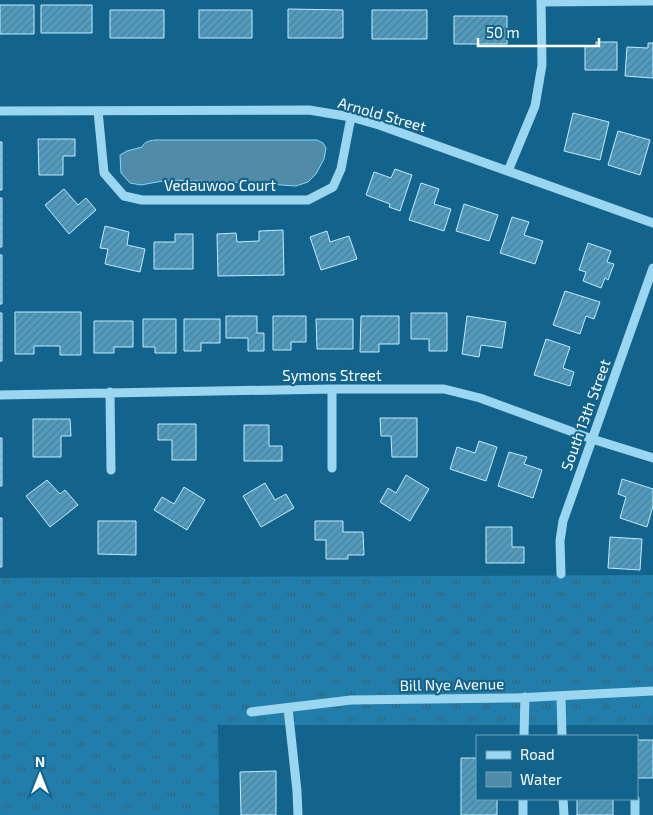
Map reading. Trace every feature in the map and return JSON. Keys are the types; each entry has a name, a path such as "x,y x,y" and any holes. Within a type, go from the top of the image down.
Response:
{"street":[{"path":"508,171 535,106 542,65 541,1 653,1"},
{"name":"Arnold Street","path":"0,111 309,110 351,117 379,125 653,223"},
{"name":"Vedauwoo Court","path":"98,111 104,173 124,196 142,200 308,200 333,187 341,169 351,117"},
{"name":"South 13th Street","path":"561,574 560,542 562,521 653,268"},
{"path":"332,389 332,468"},
{"name":"Symons Street","path":"0,394 444,389 480,398 592,439 653,458"},
{"path":"110,392 110,470"},
{"name":"Bill Nye Avenue","path":"251,712 351,700 561,696 653,691"},
{"path":"561,696 562,735"},
{"path":"524,735 525,697"},
{"path":"288,708 298,815"},
{"path":"523,800 523,815"},
{"path":"563,800 564,815"},
{"path":"634,815 635,800"}],"green space":[{"path":"653,575 653,725 218,725 219,815 0,815 0,578"}],"water":[{"path":"155,140 317,140 323,143 326,148 324,159 316,174 308,182 296,186 168,180 141,185 130,183 121,173 120,155"}],"building":[{"path":"0,5 34,5 34,34 0,34"},
{"path":"41,5 92,5 92,33 41,33"},
{"path":"288,9 343,10 343,38 288,38"},
{"path":"110,10 164,10 164,38 110,38"},
{"path":"199,10 252,10 252,38 199,38"},
{"path":"372,10 427,10 427,39 372,39"},
{"path":"454,16 507,16 507,44 454,44"},
{"path":"596,42 617,42 617,70 585,70 585,46 596,46"},
{"path":"648,43 653,43 653,78 625,76 627,47 648,48"},
{"path":"573,113 609,122 600,160 564,151"},
{"path":"618,131 650,140 640,175 608,165"},
{"path":"38,139 75,139 75,156 63,156 63,175 39,175"},
{"path":"0,142 2,142 2,190 0,190"},
{"path":"395,169 412,175 400,211 389,207 390,204 366,195 374,172 391,178"},
{"path":"421,183 439,189 434,204 451,209 444,231 409,220"},
{"path":"64,189 78,205 86,198 96,210 69,234 45,205"},
{"path":"0,198 2,198 2,247 0,247"},
{"path":"464,204 498,215 489,241 456,231"},
{"path":"512,217 529,222 524,235 543,241 535,264 500,253"},
{"path":"105,226 129,232 127,245 145,249 140,272 105,264 108,249 100,248"},
{"path":"283,230 284,275 218,276 217,234 236,233 237,242 259,241 259,231"},
{"path":"327,231 330,242 349,236 357,259 321,270 310,237"},
{"path":"175,234 193,234 193,269 154,269 154,242 175,242"},
{"path":"588,243 611,251 607,262 614,264 608,280 605,278 601,288 583,281 586,272 579,270"},
{"path":"0,255 2,255 2,304 0,304"},
{"path":"565,291 600,302 594,319 586,316 580,334 553,325"},
{"path":"15,312 81,312 81,355 60,355 60,346 34,346 34,354 15,354"},
{"path":"0,313 2,313 2,361 0,361"},
{"path":"411,313 447,313 447,351 429,351 429,339 411,339"},
{"path":"226,316 257,316 257,333 264,333 264,351 248,351 248,338 226,338"},
{"path":"273,316 306,316 306,342 291,342 291,350 273,350"},
{"path":"361,316 399,316 399,344 379,344 379,352 360,352"},
{"path":"467,316 506,322 502,348 481,345 479,357 462,354"},
{"path":"143,319 176,319 176,353 155,353 155,347 143,347"},
{"path":"184,319 220,319 220,343 201,343 201,351 184,351"},
{"path":"316,319 353,319 353,349 317,349"},
{"path":"94,321 133,321 133,347 114,347 114,353 94,353"},
{"path":"546,339 570,347 563,368 574,372 570,386 534,375"},
{"path":"380,418 417,418 417,457 392,457 391,436 381,436"},
{"path":"33,419 70,419 71,436 61,436 61,457 33,457"},
{"path":"158,424 196,424 196,460 172,460 172,440 158,440"},
{"path":"244,425 269,425 269,446 282,446 282,461 244,461"},
{"path":"0,438 2,438 2,486 0,486"},
{"path":"479,441 497,447 486,481 450,469 457,447 475,453"},
{"path":"509,452 527,457 524,464 542,470 533,498 498,486"},
{"path":"406,475 429,489 410,521 380,502 388,488 396,493"},
{"path":"622,479 653,489 653,506 647,527 620,518 626,497 618,494"},
{"path":"47,480 60,494 65,490 78,505 50,527 26,496"},
{"path":"265,483 275,500 286,494 294,508 261,527 243,496"},
{"path":"184,487 205,500 187,530 154,510 162,497 174,504"},
{"path":"0,518 2,518 2,567 0,567"},
{"path":"98,521 136,521 136,555 98,554"},
{"path":"315,521 343,521 343,532 363,532 364,555 348,555 348,559 326,559 326,540 315,540"},
{"path":"486,527 512,527 512,547 524,547 524,563 486,563"},
{"path":"610,537 642,539 640,570 608,568"},
{"path":"638,740 653,740 653,778 638,778"},
{"path":"461,758 476,758 476,800 497,800 497,815 461,815"},
{"path":"276,771 276,815 241,815 240,772"},
{"path":"577,800 613,800 613,815 577,815"}]}
